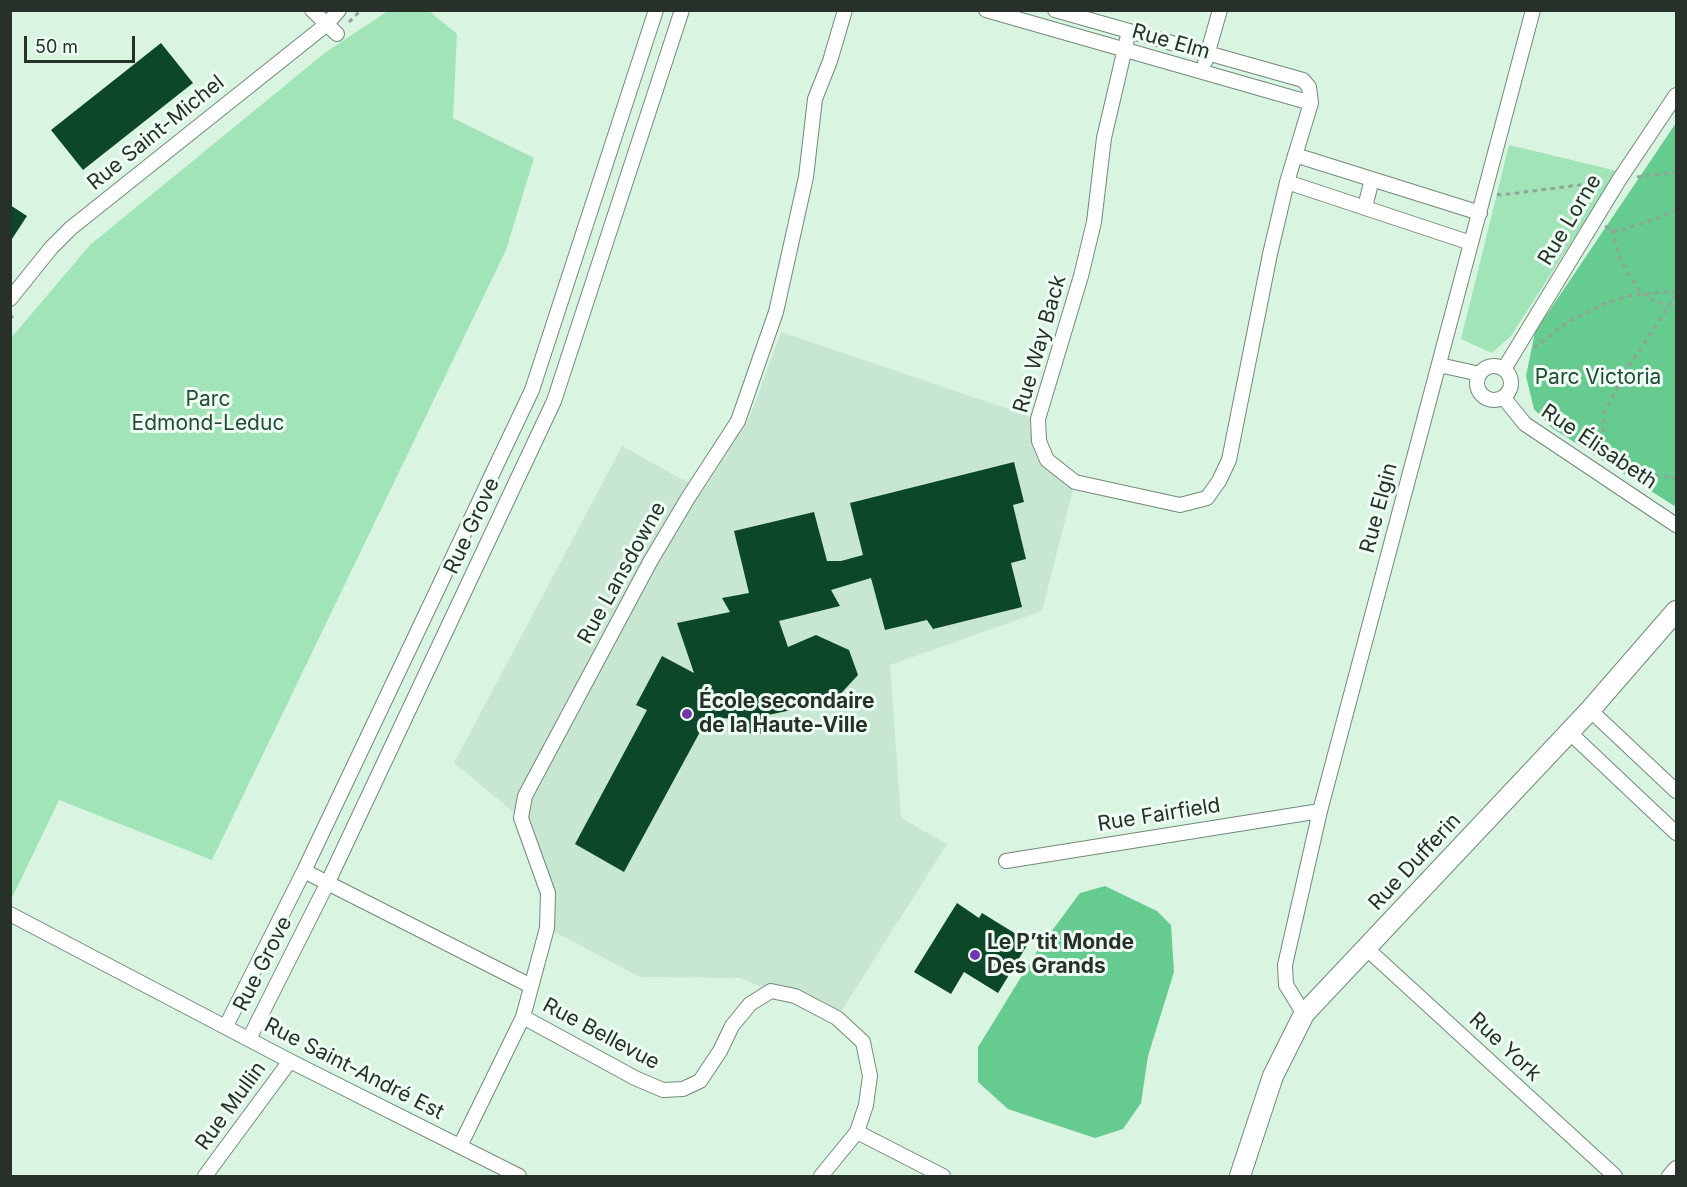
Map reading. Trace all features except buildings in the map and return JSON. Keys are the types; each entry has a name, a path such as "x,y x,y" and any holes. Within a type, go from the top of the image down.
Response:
{"main road":[{"name":"Rue Dufferin","path":"1240,1176 1273,1076 1304,1014 1590,710 1677,611"}],"street":[{"path":"312,10 332,29"},
{"name":"Rue Saint-Michel","path":"10,299 71,228 332,29 339,10"},
{"name":"Rue Grove","path":"226,1026 304,871 532,390 656,10"},
{"name":"Rue Grove","path":"249,1039 328,882 554,401 682,10"},
{"name":"Rue Lansdowne","path":"460,1146 523,1017 547,928 548,893 521,818 525,796 650,562 738,421 776,312 806,177 815,99 830,61 845,10"},
{"name":"Rue Elm","path":"986,10 1021,16 1124,50 1311,103 1309,87 1304,80 1055,10"},
{"path":"1202,73 1220,10"},
{"name":"Rue Elgin","path":"1304,1014 1286,985 1285,965 1320,811 1533,10"},
{"name":"Rue Way Back","path":"1130,31 1104,138 1092,233 1038,419 1038,441 1047,460 1075,482 1180,505 1207,498 1219,481 1229,460 1258,310 1287,182"},
{"name":"Rue Lorne","path":"1504,369 1619,180 1677,95"},
{"path":"1311,103 1287,182 1472,243"},
{"path":"1295,155 1480,213"},
{"path":"1365,207 1372,179"},
{"path":"1439,365 1480,374 1492,366 1504,369 1509,374 1511,387 1503,397 1491,399 1485,396 1478,386 1480,374"},
{"name":"Rue Élisabeth","path":"1503,397 1525,424 1677,525"},
{"path":"1590,710 1677,791"},
{"path":"1569,732 1677,832"},
{"name":"Rue Fairfield","path":"1006,861 1320,811"},
{"name":"Rue Bellevue","path":"304,871 531,986"},
{"name":"Rue Saint-André Est","path":"10,914 290,1061 519,1176"},
{"name":"Rue York","path":"1366,948 1615,1176"},
{"name":"Rue Bellevue","path":"523,1017 644,1082 663,1090 683,1089 700,1081 720,1051 732,1026 750,1004 771,991 795,996 837,1018 863,1042 870,1076 866,1105 857,1132"},
{"name":"Rue Mullin","path":"205,1176 290,1061"},
{"path":"821,1176 857,1132 943,1176"},
{"path":"1669,1176 1677,1168"}],"path":[{"path":"1485,190 1501,195 1677,172"},
{"path":"1612,231 1656,219 1677,210"},
{"path":"1595,220 1612,231 1620,258 1642,294 1668,308"},
{"path":"1534,348 1569,321 1593,309 1632,295 1677,293"},
{"path":"1677,293 1626,371 1604,413 1603,432 1607,451 1616,464 1639,474 1677,478"}],"shaded area":[{"name":"École secondaire de la Haute-Ville","path":"781,332 1038,419 1039,441 1075,482 1042,611 890,665 901,818 947,844 837,1018 740,978 640,977 547,928 548,893 521,818 454,763 622,446 703,491 749,419"}],"green space":[{"name":"Parc Edmond-Leduc","path":"388,11 429,11 457,34 453,118 534,158 506,250 212,860 59,800 11,900 11,338 90,245 326,52"},
{"name":"Parc Victoria","path":"1676,123 1676,507 1552,428 1534,409 1526,376 1535,332"},
{"name":"Parc Victoria","path":"1509,145 1617,171 1511,336 1492,353 1461,339"},
{"path":"1105,886 1157,911 1171,925 1174,972 1148,1056 1141,1103 1123,1129 1095,1138 1008,1109 978,1082 978,1047 1039,948 1080,893"}],"place":[{"name":"École secondaire de la Haute-Ville","path":"687,714"},
{"name":"Le P’tit Monde Des Grands","path":"975,955"}]}
